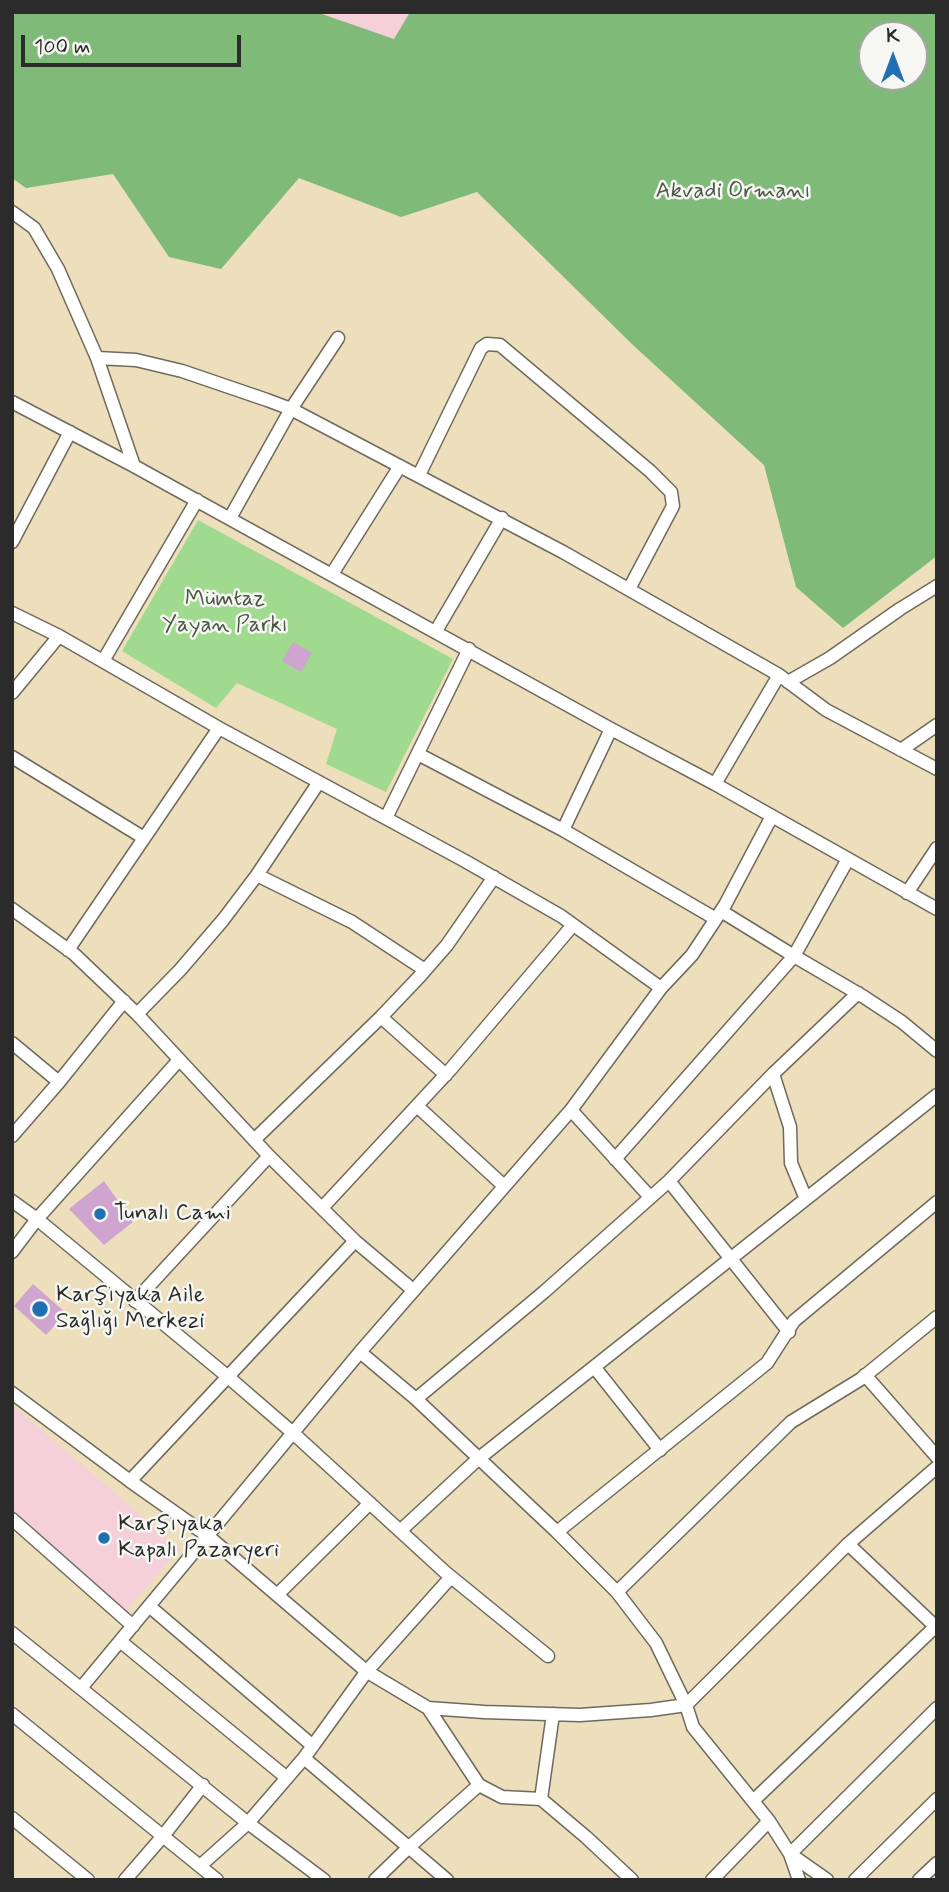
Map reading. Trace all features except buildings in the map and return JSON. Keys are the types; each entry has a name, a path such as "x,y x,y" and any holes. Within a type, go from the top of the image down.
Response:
{"street":[{"path":"12,212 34,228 58,269 97,358 134,466"},
{"path":"230,519 291,409 338,338"},
{"path":"419,475 481,348 487,344 500,345 650,471 671,492 673,506 629,589"},
{"path":"97,358 136,360 182,371 291,409 629,589 784,679 826,710 937,769"},
{"path":"12,402 469,649 937,909"},
{"path":"12,542 70,432"},
{"path":"332,574 400,466"},
{"path":"103,661 197,500"},
{"path":"436,631 502,519"},
{"path":"715,784 784,679 830,659 937,586"},
{"path":"12,613 59,636 219,728 494,877 573,925 661,988"},
{"path":"12,693 59,636"},
{"path":"386,818 469,649"},
{"path":"901,750 937,725"},
{"path":"68,950 219,728"},
{"path":"563,830 611,729"},
{"path":"418,754 794,956 902,1022 937,1051"},
{"path":"12,757 144,838"},
{"path":"137,1013 180,970 223,920 257,875 319,782"},
{"path":"81,1688 360,1352 571,1110 661,988 692,955 719,915 772,816"},
{"path":"908,893 937,848"},
{"path":"615,1159 794,956 848,859"},
{"path":"257,875 352,922 425,970"},
{"path":"254,1140 381,1017 425,970 447,944 494,877"},
{"path":"15,916 68,950 137,1013 269,1156 355,1241 413,1290"},
{"path":"321,1208 446,1075 573,925"},
{"path":"416,1399 544,1292 669,1181 773,1074 858,993"},
{"path":"12,1136 124,1001"},
{"path":"381,1017 446,1075"},
{"path":"12,1043 59,1082"},
{"path":"12,1252 37,1219 179,1059"},
{"path":"773,1074 790,1126 791,1164 806,1199"},
{"path":"400,1531 478,1459 937,1095"},
{"path":"417,1107 504,1186"},
{"path":"571,1110 650,1197"},
{"path":"135,1301 269,1156"},
{"path":"669,1181 789,1332"},
{"path":"12,1201 227,1376 451,1577 548,1656"},
{"path":"557,1532 768,1363 794,1321 932,1206 937,1220"},
{"path":"130,1481 355,1241"},
{"path":"617,1592 791,1422 865,1375 937,1317"},
{"path":"360,1352 416,1399 617,1592 656,1643 686,1704 693,1727 769,1821 790,1854 799,1880"},
{"path":"595,1368 660,1450"},
{"path":"865,1375 937,1457"},
{"path":"12,1393 208,1536 367,1671 428,1708 479,1784 502,1797 541,1799 632,1880"},
{"path":"428,1708 580,1715 651,1710 686,1704 848,1544 937,1467"},
{"path":"277,1595 370,1503"},
{"path":"12,1519 133,1626"},
{"path":"753,1801 936,1627 848,1544"},
{"path":"200,1866 248,1823 304,1758 367,1671 451,1577"},
{"path":"149,1606 313,1746"},
{"path":"12,1633 248,1823 324,1880"},
{"path":"120,1641 287,1778"},
{"path":"790,1854 937,1708"},
{"path":"12,1714 217,1880"},
{"path":"541,1799 553,1714"},
{"path":"304,1758 447,1880"},
{"path":"375,1880 479,1784"},
{"path":"125,1880 203,1785"},
{"path":"855,1880 937,1798"},
{"path":"12,1818 88,1880"},
{"path":"712,1880 769,1821"},
{"path":"790,1854 827,1880"},
{"path":"919,1880 937,1863"}],"shaded area":[{"path":"316,12 410,12 394,39"},
{"name":"Karşıyaka Kapalı Pazaryeri","path":"12,1405 180,1549 126,1611 12,1513"}],"green space":[{"name":"Akvadi Ormanı","path":"12,12 316,12 394,39 410,12 937,12 937,556 843,628 796,587 764,465 634,346 477,192 401,217 299,178 221,269 169,257 113,174 26,188 12,178"},
{"name":"Mümtaz Yayan Parkı","path":"198,520 453,659 386,792 326,764 337,729 237,683 216,708 122,651"}],"place":[{"name":"Tunalı Cami","path":"100,1214"},
{"name":"Karşıyaka Aile Sağlığı Merkezi","path":"40,1309"},
{"name":"Karşıyaka Kapalı Pazaryeri","path":"104,1538"}]}
